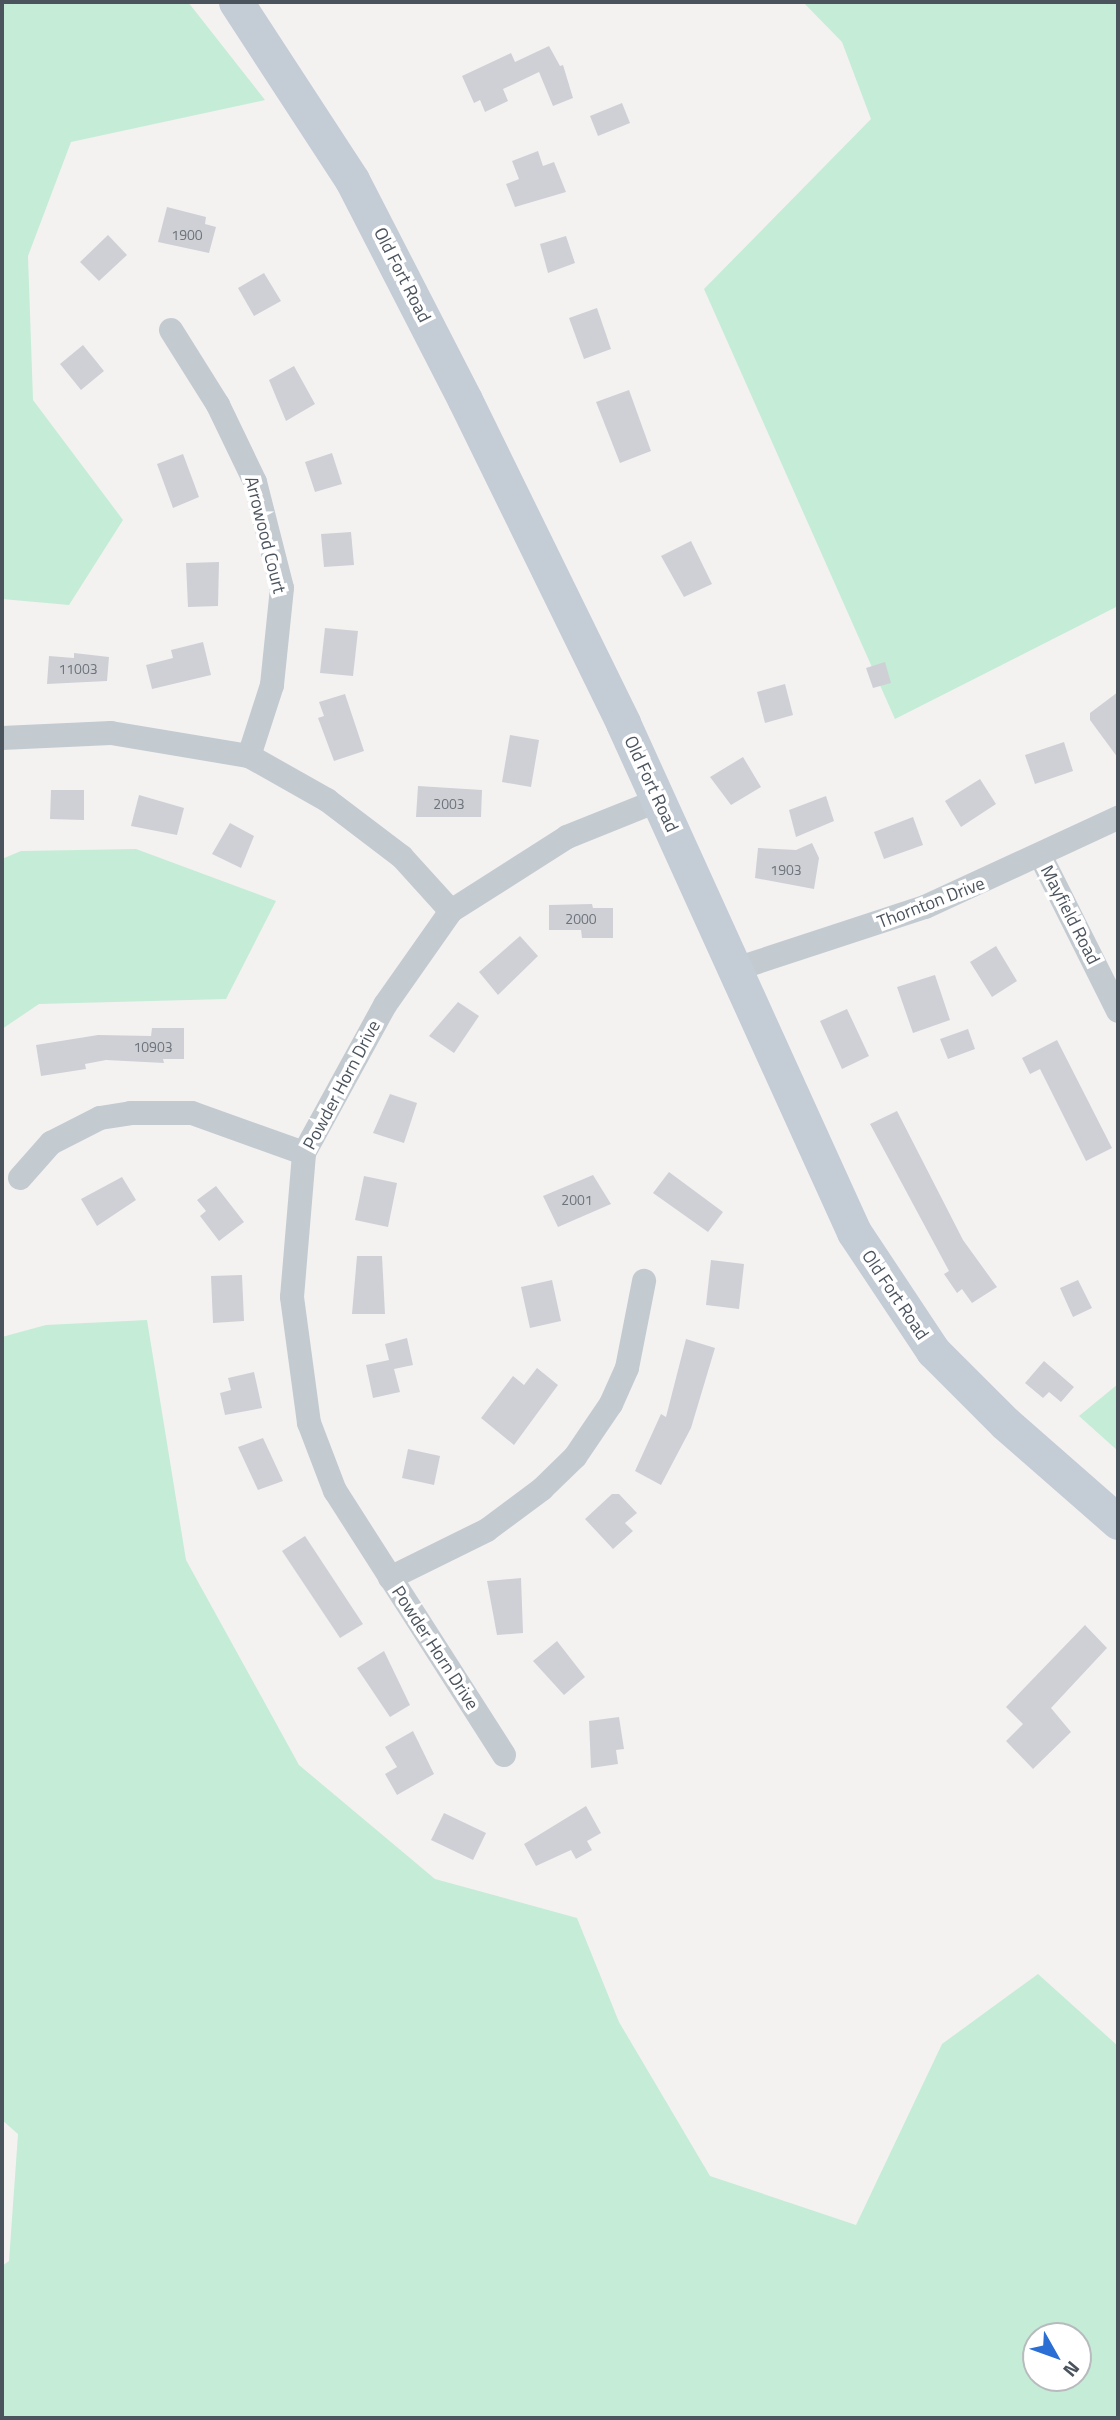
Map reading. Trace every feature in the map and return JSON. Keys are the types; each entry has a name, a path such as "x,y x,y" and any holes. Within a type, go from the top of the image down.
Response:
{"main road":[{"name":"Old Fort Road","path":"236,2 373,219 659,800 829,1184 911,1321 933,1351 996,1414 1118,1522"}],"street":[{"name":"Arrowood Court","path":"171,330 218,405 255,482 282,588 272,685 249,757"},
{"path":"2,738 111,733 249,757 327,800 402,857 451,911"},
{"name":"Powder Horn Drive","path":"504,1755 335,1491 309,1423 292,1297 304,1153 385,1005 451,911 567,837 659,800"},
{"name":"Thornton Drive","path":"736,970 925,906 1041,857 1118,818"},
{"name":"Mayfield Road","path":"1041,857 1118,1011"},
{"path":"20,1178 51,1143 100,1118 130,1113 192,1113 304,1153"},
{"path":"390,1578 487,1530 542,1489 575,1457 596,1431 626,1367 638,1327 644,1281"}],"green space":[{"path":"2,2 188,2 265,100 71,142 28,256 33,400 123,520 69,605 2,599"},
{"path":"803,2 1118,2 1118,606 895,719 704,289 871,119 842,42"},
{"path":"136,849 276,901 226,999 39,1004 2,1029 2,859 21,851"},
{"path":"147,1320 186,1560 299,1765 435,1879 577,1918 619,2022 710,2176 856,2225 942,2044 1038,1974 1118,2046 1118,2418 2,2418 2,2266 9,2261 18,2134 2,2120 2,1337 46,1325"},
{"path":"1118,1384 1118,1451 1079,1416"}],"building":[{"path":"549,46 560,66 563,65 573,98 553,106 539,72 503,89 508,101 485,112 480,100 474,103 462,76 511,53 515,62"},
{"path":"622,103 630,123 598,136 590,116"},
{"path":"538,151 543,166 554,162 566,192 515,207 506,184 519,179 512,161"},
{"path":"167,207 206,217 205,224 216,227 209,253 158,242"},
{"path":"108,235 127,255 99,281 80,262"},
{"path":"566,236 575,263 548,273 540,244"},
{"path":"264,273 281,301 254,316 238,288"},
{"path":"597,308 611,349 584,359 569,318"},
{"path":"83,345 104,371 81,390 60,364"},
{"path":"294,366 315,404 286,421 269,380"},
{"path":"629,390 651,451 620,463 596,402"},
{"path":"332,453 342,484 315,492 305,462"},
{"path":"183,454 199,497 173,508 157,464"},
{"path":"351,532 354,565 324,567 321,534"},
{"path":"691,541 712,584 684,597 661,556"},
{"path":"219,562 218,606 188,607 186,563"},
{"path":"325,628 358,631 353,676 320,673"},
{"path":"203,642 211,675 152,689 146,665 173,658 171,650"},
{"path":"74,653 109,657 107,681 47,684 49,656 74,658"},
{"path":"885,662 891,683 873,688 866,668"},
{"path":"785,684 793,715 765,723 757,692"},
{"path":"1118,692 1118,758 1090,720 1090,713"},
{"path":"345,694 364,751 334,761 318,718 324,716 319,702"},
{"path":"510,735 539,740 531,787 502,782"},
{"path":"1064,742 1073,771 1035,784 1025,755"},
{"path":"743,757 761,787 731,805 710,777"},
{"path":"980,779 996,804 961,827 945,801"},
{"path":"418,786 482,790 481,817 416,817"},
{"path":"51,790 84,790 84,820 50,819"},
{"path":"139,795 184,808 177,835 131,826"},
{"path":"826,796 834,821 796,837 789,810"},
{"path":"913,817 923,845 884,859 874,832"},
{"path":"230,823 254,836 241,868 212,854"},
{"path":"812,843 819,858 814,889 755,878 758,848 796,850"},
{"path":"592,904 593,908 613,908 613,938 582,938 581,930 549,930 549,905"},
{"path":"520,936 538,956 498,995 479,972"},
{"path":"996,946 1017,981 992,997 970,962"},
{"path":"935,975 950,1020 913,1033 897,987"},
{"path":"458,1002 479,1016 454,1053 429,1036"},
{"path":"847,1009 869,1056 842,1069 820,1021"},
{"path":"152,1028 184,1028 184,1059 163,1059 164,1063 106,1060 85,1064 86,1069 41,1076 36,1045 98,1035 151,1036"},
{"path":"968,1029 975,1049 948,1059 940,1039"},
{"path":"1057,1040 1112,1148 1086,1161 1040,1069 1030,1074 1022,1058"},
{"path":"390,1094 417,1103 404,1143 373,1133"},
{"path":"897,1111 963,1240 997,1287 972,1303 962,1289 957,1293 944,1274 949,1271 870,1124"},
{"path":"669,1172 723,1212 708,1232 653,1193"},
{"path":"593,1175 611,1204 558,1227 543,1196"},
{"path":"364,1176 397,1183 388,1227 355,1220"},
{"path":"122,1177 136,1200 97,1226 81,1199"},
{"path":"216,1186 244,1222 219,1241 200,1216 206,1211 197,1200"},
{"path":"357,1256 382,1256 385,1314 352,1314"},
{"path":"711,1260 744,1264 739,1309 706,1305"},
{"path":"242,1275 244,1321 213,1323 211,1276"},
{"path":"552,1280 561,1321 530,1328 521,1287"},
{"path":"1078,1280 1092,1308 1073,1317 1060,1288"},
{"path":"407,1338 413,1365 394,1369 400,1392 373,1398 366,1365 389,1360 385,1344"},
{"path":"686,1339 715,1348 691,1428 661,1485 635,1471 661,1414 666,1417"},
{"path":"1044,1361 1074,1387 1061,1402 1049,1392 1043,1398 1025,1383"},
{"path":"537,1368 558,1385 514,1445 481,1418 513,1376 524,1385"},
{"path":"254,1372 262,1408 225,1415 220,1393 231,1390 228,1378"},
{"path":"263,1438 283,1481 258,1490 238,1447"},
{"path":"408,1449 440,1456 434,1485 402,1478"},
{"path":"612,1494 619,1494 637,1513 625,1523 633,1531 613,1549 585,1519"},
{"path":"305,1536 363,1624 340,1638 282,1551"},
{"path":"521,1578 523,1633 497,1635 487,1581"},
{"path":"1085,1625 1107,1648 1051,1708 1071,1732 1033,1769 1006,1741 1023,1724 1006,1707"},
{"path":"557,1641 585,1677 564,1695 533,1661"},
{"path":"384,1651 410,1705 390,1717 357,1668"},
{"path":"619,1717 624,1749 616,1750 618,1764 591,1768 589,1721"},
{"path":"413,1731 434,1774 397,1795 385,1774 397,1767 385,1747"},
{"path":"586,1806 601,1833 587,1841 592,1850 576,1859 571,1850 536,1866 524,1844"},
{"path":"444,1813 486,1833 473,1860 431,1840"}]}
